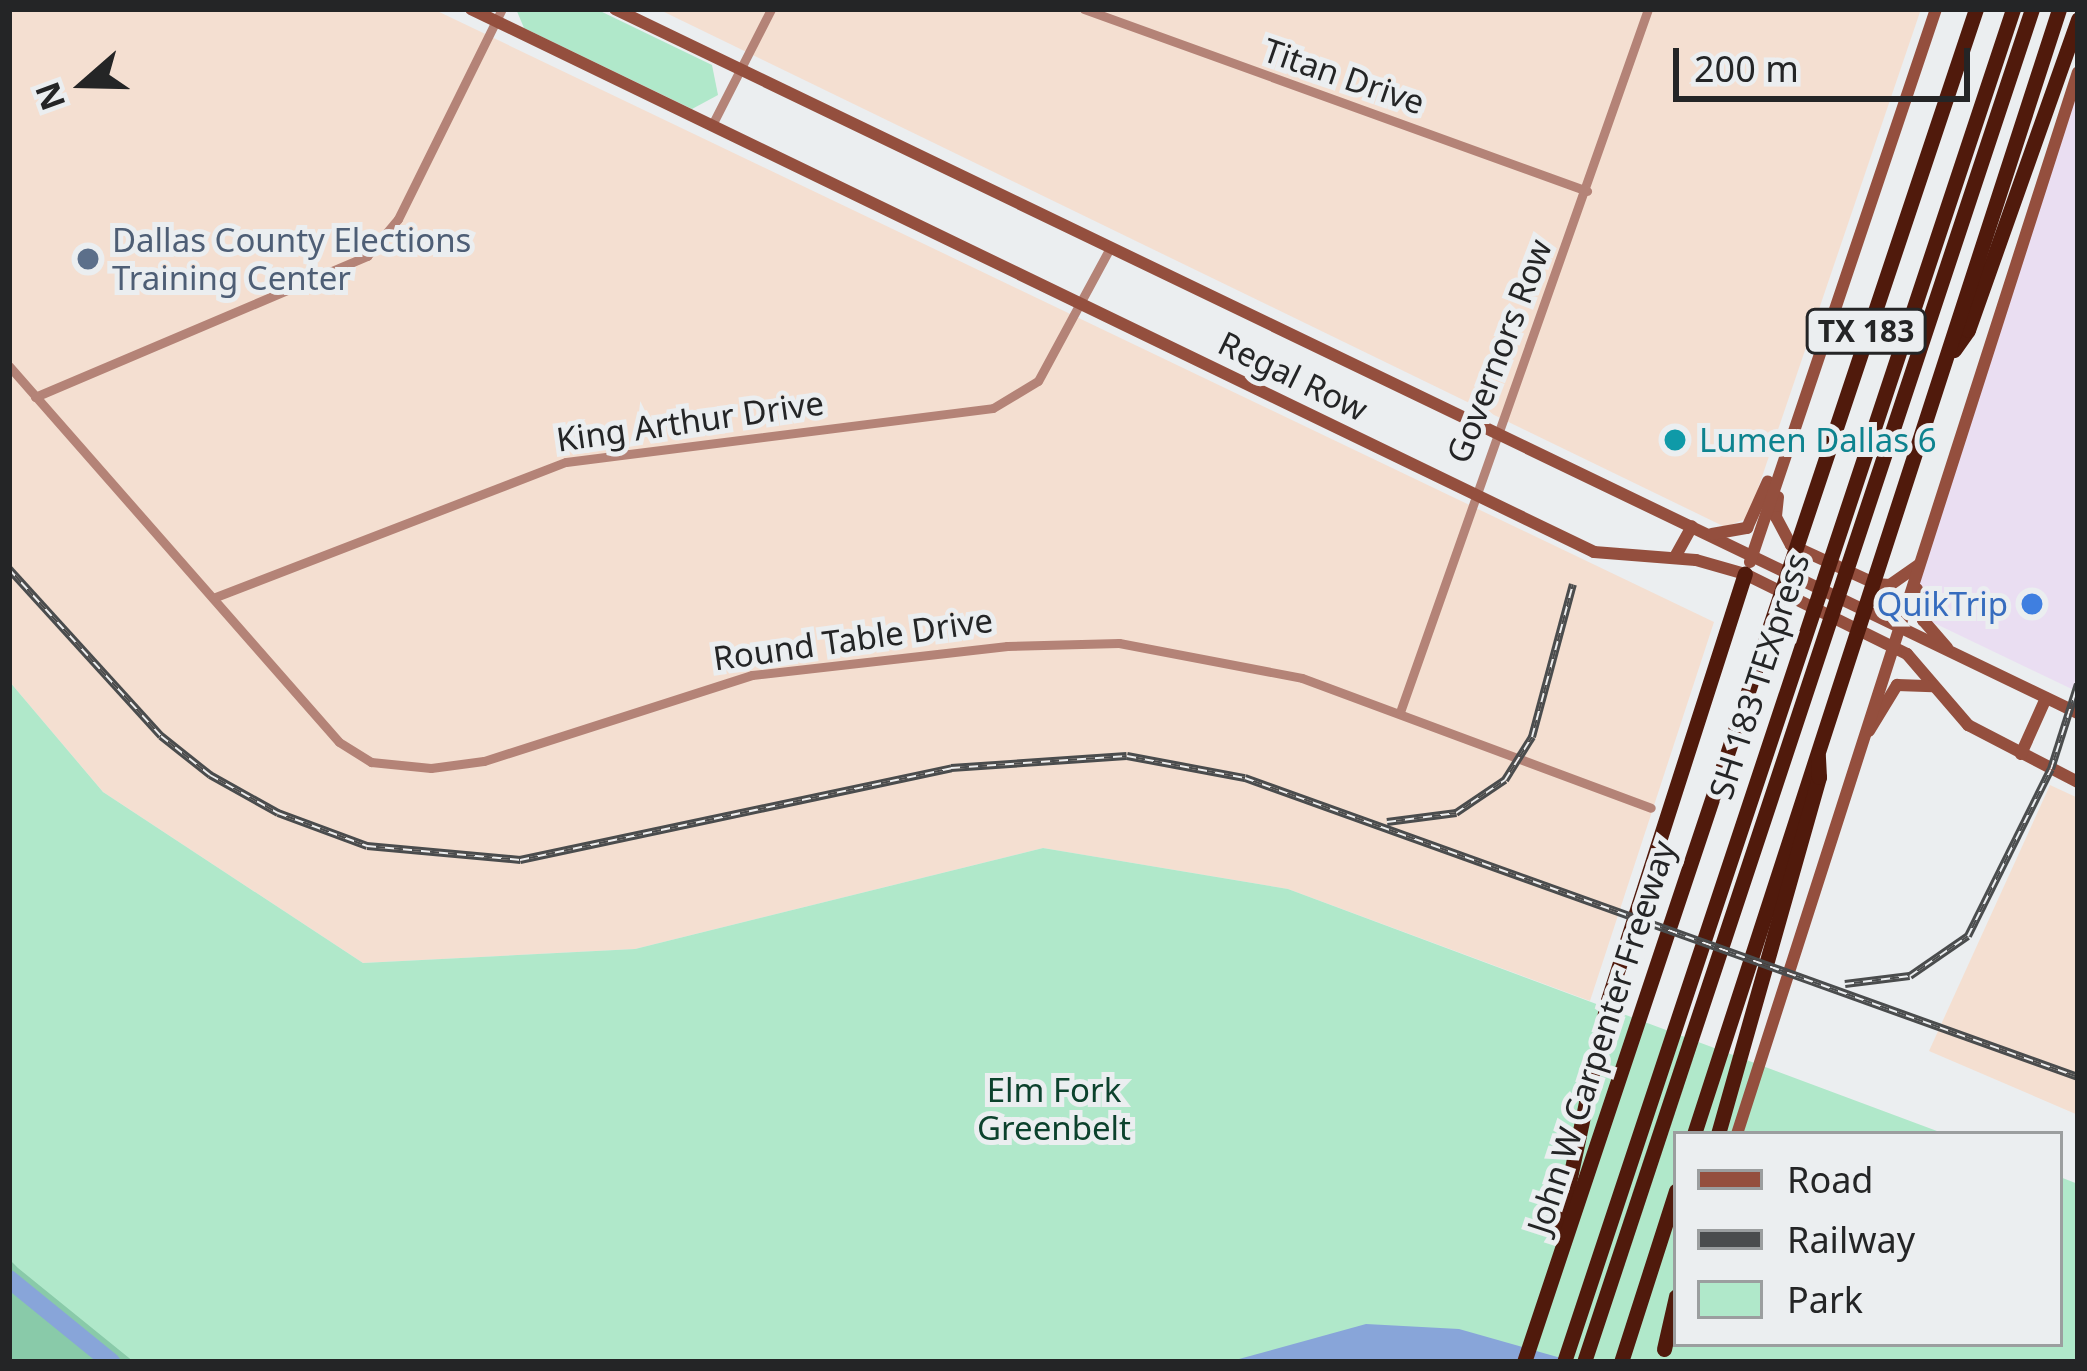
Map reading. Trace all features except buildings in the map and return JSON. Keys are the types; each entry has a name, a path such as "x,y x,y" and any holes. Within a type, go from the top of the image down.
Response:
{"highway":[{"path":"1929,145 1966,9"},
{"name":"John W Carpenter Freeway","path":"1524,1362 1976,9"},
{"name":"SH 183 TEXpress","path":"1564,1362 2012,9"},
{"name":"SH 183 TEXpress","path":"1584,1362 2032,9"},
{"name":"TX 183","path":"1695,1131 1767,930 1820,738 2059,9"},
{"path":"1946,362 1968,329 2078,20"},
{"path":"1544,1302 1602,1024 1745,574"},
{"path":"1719,1131 1767,930"},
{"path":"1621,1362 1673,1200"},
{"path":"1662,1355 1673,1309"}],"main road":[{"name":"Regal Row","path":"471,9 500,15 712,125 1594,553 1675,557 1745,574 1894,646 1969,725 2078,782"},
{"name":"Regal Row","path":"616,9 2078,713"},
{"path":"1745,574 1936,9"},
{"path":"1738,1131 2078,72"},
{"path":"1707,534 1747,527 1784,458"},
{"path":"1784,458 1775,509 1791,545 1876,584 1900,580 1918,570"},
{"path":"1675,557 1692,526"},
{"path":"1918,570 1923,620 1953,653"},
{"path":"1864,736 1897,685 1934,686"},
{"path":"2021,754 2046,698"},
{"path":"1662,1355 1673,1323"}],"street":[{"path":"712,125 771,9"},
{"name":"Titan Drive","path":"1084,9 1587,190"},
{"name":"Governors Row","path":"1400,712 1648,9"},
{"path":"35,397 367,256 398,219 500,15"},
{"name":"King Arthur Drive","path":"213,598 566,463 993,408 1036,383 1110,248"},
{"name":"Round Table Drive","path":"9,366 346,749 370,762 419,768 498,758 738,678 1030,644 1176,648 1302,678 1651,808"}],"shaded area":[{"path":"9,9 433,9 1714,622 1590,1001 1288,889 1043,848 635,949 363,963 103,792 9,681"},
{"path":"658,9 1921,9 1748,518 1725,527"},
{"path":"2078,90 2078,692 1907,610"},
{"path":"2050,785 2078,798 2078,1115 1929,1051"}],"green space":[{"path":"516,9 596,9 712,65 718,95 692,109 524,28"},
{"name":"Elm Fork Greenbelt","path":"9,681 103,792 363,963 635,949 1043,848 1288,889 1937,1131 1673,1131 1673,1347 2063,1347 2063,1178 2078,1184 2078,1362 1515,1362 1464,1348 1276,1362 111,1362 9,1279"},
{"path":"9,1259 18,1268 134,1362 9,1362"}],"water":[{"path":"1366,1324 1459,1329 1575,1362 1228,1362"}],"waterway":[{"path":"9,1279 111,1362"}],"railway":[{"path":"9,569 161,736 210,775 278,813 367,846 520,860 951,768 1127,756 1245,778 2078,1077"},
{"path":"1387,822 1456,813 1505,780 1532,737 1573,584"},
{"path":"1845,984 1910,976 1968,936 2051,769 2078,684"}],"place":[{"name":"Dallas County Elections Training Center","path":"88,259"},
{"name":"Lumen Dallas 6","path":"1675,440"},
{"name":"QuikTrip","path":"2032,604"}]}
